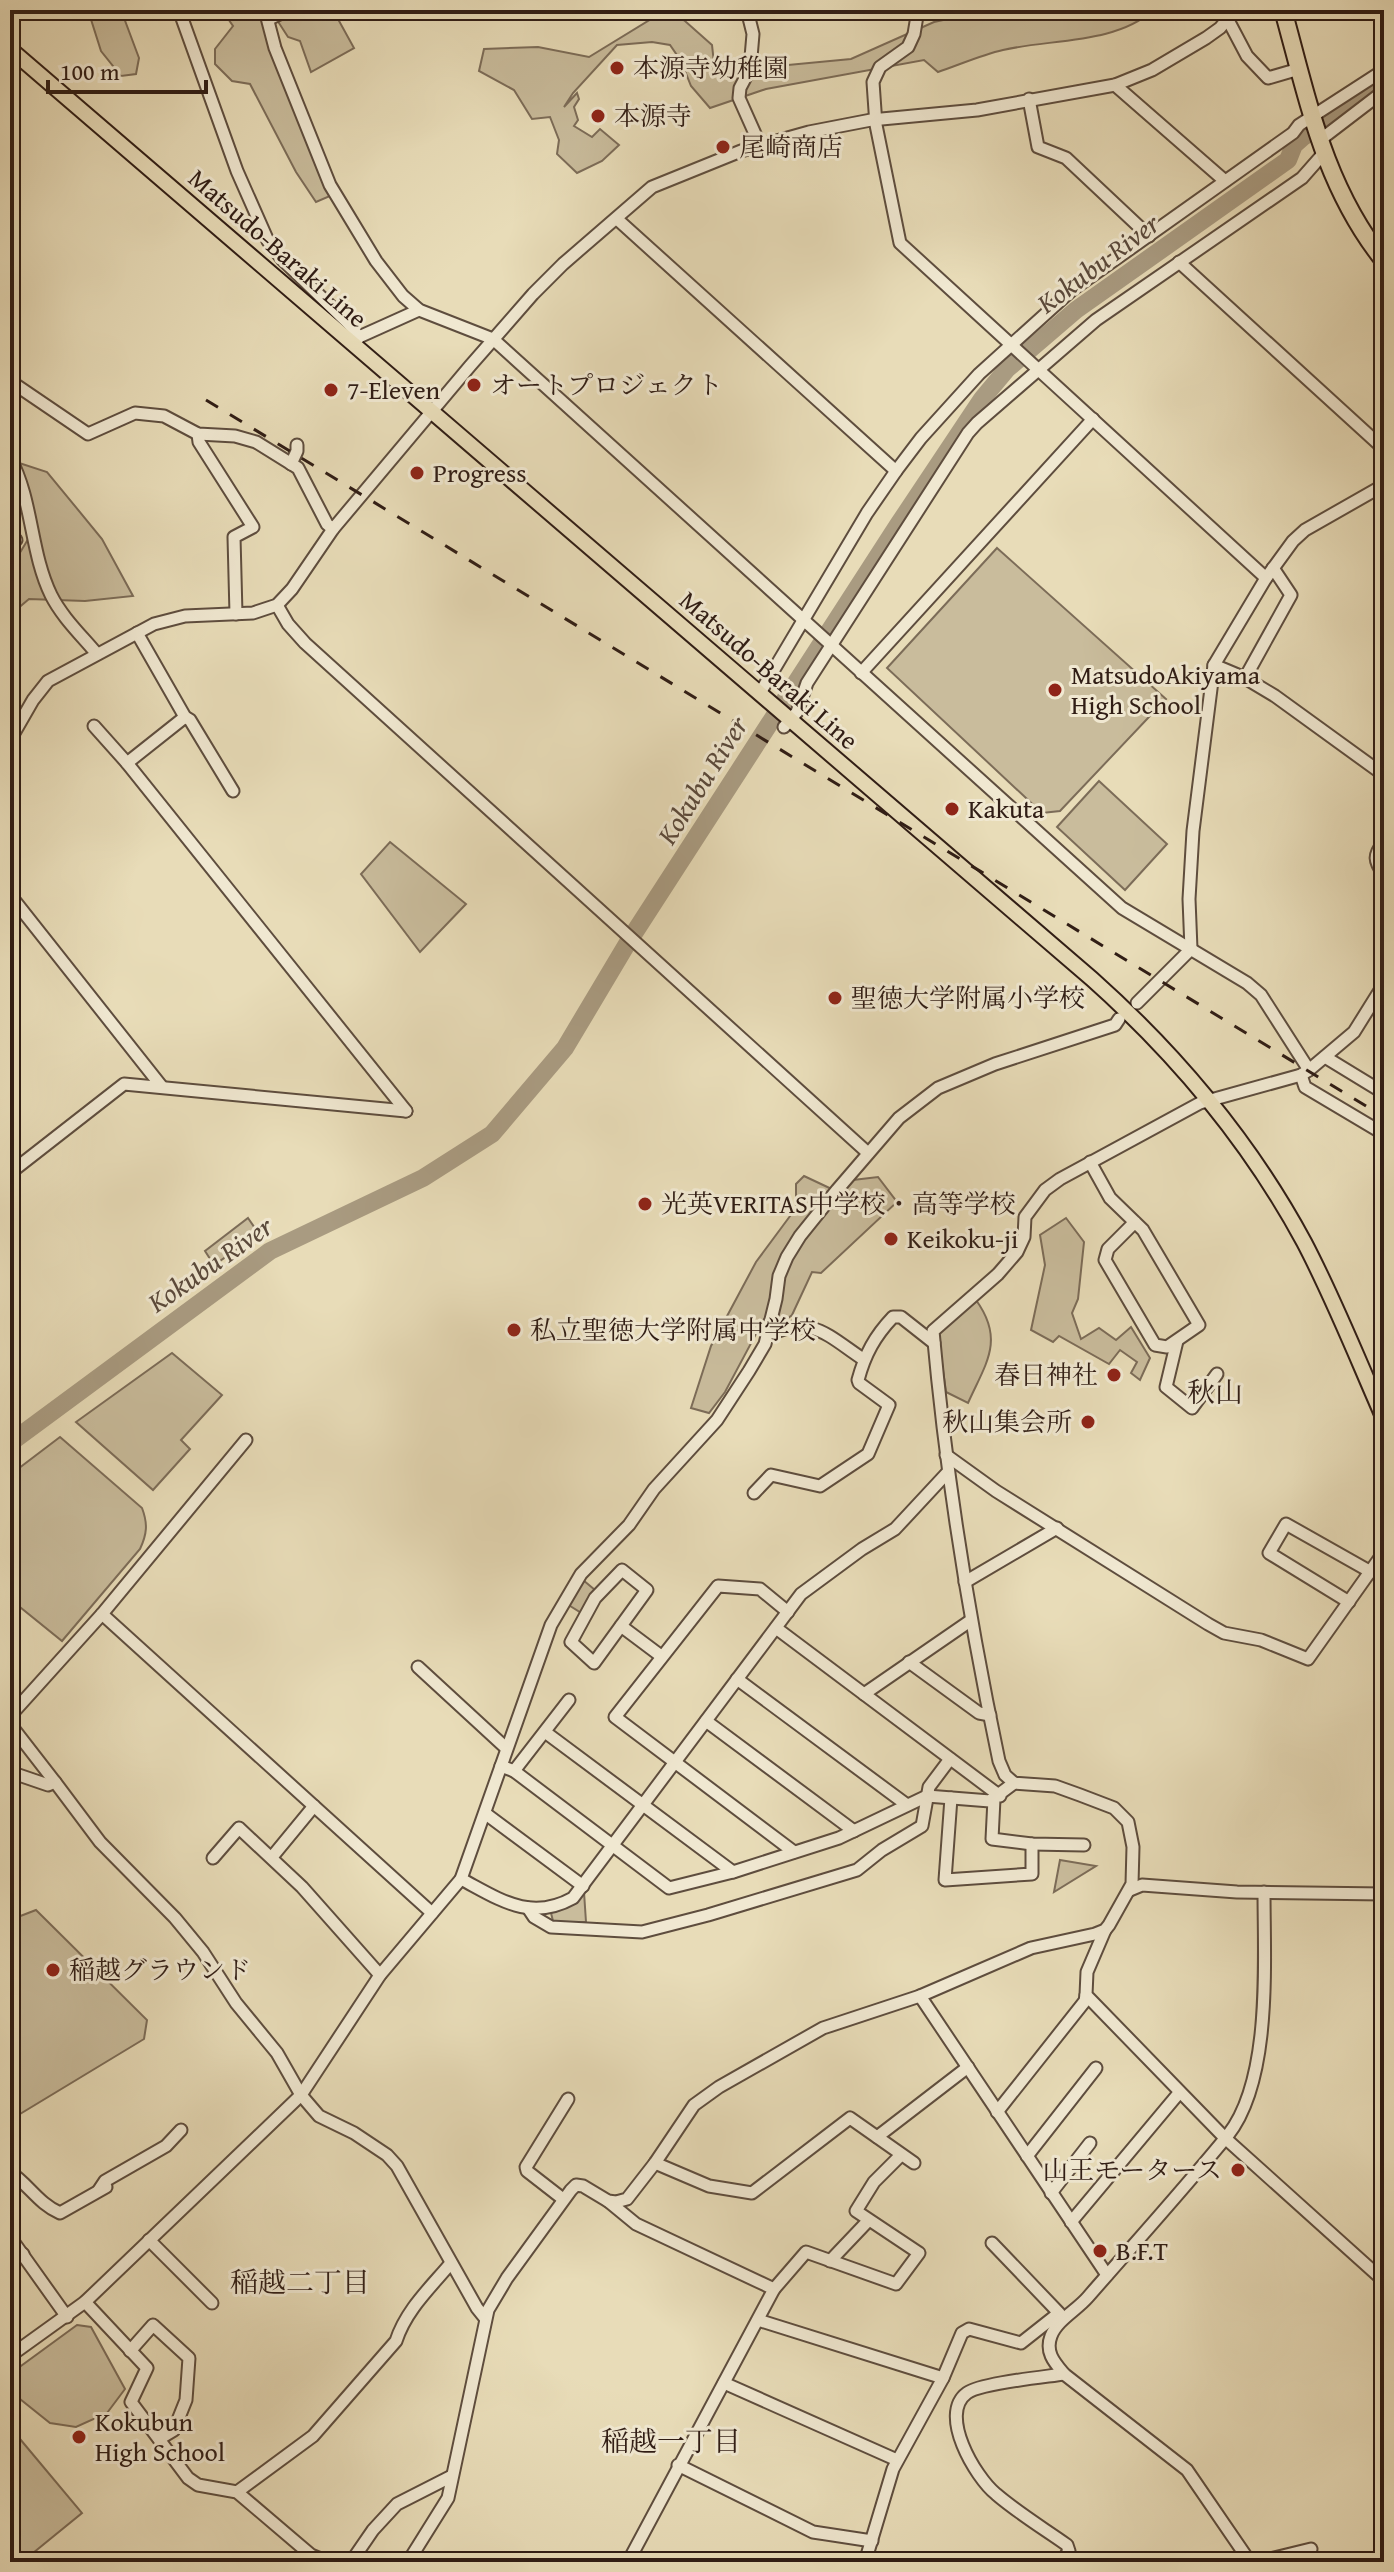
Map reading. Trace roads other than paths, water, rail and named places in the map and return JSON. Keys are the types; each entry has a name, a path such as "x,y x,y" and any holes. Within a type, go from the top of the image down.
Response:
{"highway":[{"path":"1283,10 1322,146 1346,207 1384,261"}],"main road":[{"name":"Matsudo-Baraki Line","path":"10,49 356,341 431,413 760,693 788,723 1114,998 1156,1039 1209,1100 1258,1167 1304,1242 1384,1419"}],"street":[{"path":"179,10 237,171 268,241 282,259 349,324 356,341 419,310"},
{"path":"288,10 267,15 275,48 330,185 376,261 403,296 419,310 493,339 1122,908 1247,983 1261,995 1305,1072 1305,1087 1384,1134"},
{"path":"747,10 753,34 750,69 740,88 739,98 760,145"},
{"path":"918,10 914,34 908,47 880,67 873,82 877,111 875,119 900,243 1291,595 1245,678"},
{"path":"10,740 48,681 137,633 165,620 185,616 253,613 277,605 292,589 333,529 493,339 563,264 652,187 760,145 875,119 964,112 1115,85 1160,66 1206,38 1231,15 1247,56 1268,78 1299,69"},
{"path":"760,693 867,513 930,427 1072,290 1293,133 1299,125 1384,70"},
{"path":"1115,85 1225,181"},
{"path":"788,723 797,712 807,683 968,433 1035,365 1302,178 1322,146 1384,91"},
{"path":"1029,99 1038,147 1066,158 1149,236"},
{"path":"617,219 896,471"},
{"path":"1179,262 1384,449"},
{"path":"10,381 88,434 135,413 164,416 198,434 235,436 256,442 298,468 327,524 333,529"},
{"path":"861,673 1093,419"},
{"path":"198,434 199,442 253,527 234,537 236,614"},
{"path":"291,464 297,445"},
{"path":"12,466 51,595 97,654"},
{"path":"1137,1003 1191,949 1189,899 1193,831 1214,665 1293,541 1305,530 1384,485"},
{"path":"277,605 288,624 305,643 868,1153"},
{"path":"137,633 185,717 190,720 233,791"},
{"path":"1214,665 1245,678 1334,736 1384,775"},
{"path":"127,763 185,717"},
{"path":"10,1173 124,1084 406,1111 94,726"},
{"path":"1384,842 1375,855 1375,863 1384,875"},
{"path":"10,895 162,1087"},
{"path":"997,2112 1085,2001 1087,1972 1105,1930 1130,1890 1133,1876 1132,1834 1128,1822 1114,1808 1055,1786 1014,1783 1005,1775 999,1761 970,1621 948,1472 933,1331 998,1274 1017,1252 1024,1237 1025,1217 1038,1197 1060,1179 1209,1100 1305,1072 1354,1032 1380,999 1384,984"},
{"path":"12,2350 67,2317 85,2302 301,2095 380,1975 461,1879 551,1625 581,1574 629,1525 654,1489 717,1420 749,1371 767,1336 779,1276 787,1257 800,1236 868,1153 905,1113 938,1088 995,1064 1115,1025 1119,1019"},
{"path":"1325,1057 1384,1093"},
{"path":"1090,1162 1110,1198 1135,1222 1143,1230 1199,1325 1167,1347 1155,1345 1105,1260 1108,1249 1135,1222"},
{"path":"754,1493 771,1475 820,1486 868,1454 889,1405 859,1383 863,1359 877,1335 893,1317 901,1317 934,1343"},
{"path":"767,1336 784,1328 809,1326 819,1329 863,1359"},
{"path":"1177,1341 1166,1387 1192,1408 1217,1374"},
{"path":"10,1716 102,1614 246,1440"},
{"path":"946,1455 996,1491 1176,1606 1224,1633 1261,1640 1308,1659 1384,1552"},
{"path":"461,1879 506,1903 528,1908 550,1908 573,1898 806,1589 895,1529 948,1472"},
{"path":"1349,1602 1269,1553 1286,1524 1371,1572"},
{"path":"965,1582 1057,1528"},
{"path":"622,1570 647,1590 621,1626 594,1663 571,1642 595,1598 622,1570"},
{"path":"788,1612 760,1589 718,1586 615,1717 794,1852"},
{"path":"102,1614 432,1913"},
{"path":"864,1694 970,1621"},
{"path":"621,1626 661,1656"},
{"path":"776,1628 997,1797"},
{"path":"909,1662 979,1713 990,1715"},
{"path":"418,1667 506,1748"},
{"path":"737,1679 907,1805"},
{"path":"514,1771 569,1700"},
{"path":"706,1721 854,1831"},
{"path":"10,1724 100,1842 175,1918 203,1952 236,2003 277,2053 301,2095 319,2116 387,2155 485,2318"},
{"path":"545,1732 733,1872"},
{"path":"528,1908 534,1917 551,1927 642,1932 857,1870 882,1850 922,1826 929,1787 950,1759"},
{"path":"501,1766 514,1771 669,1888 733,1872 854,1831 927,1796 990,1801 1014,1783"},
{"path":"10,1772 48,1785 55,1782"},
{"path":"997,1797 992,1839 1084,1845"},
{"path":"951,1798 945,1880 1032,1874 1032,1844"},
{"path":"272,1857 314,1806"},
{"path":"486,1814 583,1886"},
{"path":"213,1858 239,1828 272,1857 380,1975"},
{"path":"1130,1890 1149,1886 1384,1894"},
{"path":"865,2562 897,2460 943,2378 962,2333 969,2329 1021,2343 1085,2301 1225,2138 1246,2107 1255,2073 1264,1977 1264,1892"},
{"path":"608,2201 621,2201 634,2193 694,2105 719,2087 823,2028 920,1996 1031,1948 1105,1930"},
{"path":"1086,1995 1225,2138 1384,2281"},
{"path":"920,1996 1107,2275"},
{"path":"877,2137 968,2067"},
{"path":"1027,2156 1096,2068"},
{"path":"1071,2222 1179,2093"},
{"path":"563,2199 526,2167 568,2099"},
{"path":"655,2163 709,2186 752,2193 850,2118 914,2163"},
{"path":"10,2172 24,2181 46,2207 60,2213 103,2189 105,2181 166,2146 181,2130"},
{"path":"1051,2193 1090,2143"},
{"path":"628,2562 774,2289 806,2252 896,2284 919,2253 856,2211 874,2182 901,2155"},
{"path":"408,2562 448,2498 479,2362 485,2318 502,2286 576,2185 608,2201 636,2224 774,2289"},
{"path":"830,2261 868,2221"},
{"path":"10,2237 67,2317"},
{"path":"149,2240 212,2303"},
{"path":"992,2243 1061,2316"},
{"path":"10,2264 23,2254"},
{"path":"237,2492 313,2436 396,2341 405,2318 451,2263"},
{"path":"85,2302 147,2368 131,2402 188,2478 198,2485 237,2492 311,2555 328,2562"},
{"path":"1061,2316 1048,2346 1052,2360 1064,2374 1187,2470 1250,2562"},
{"path":"758,2320 943,2378"},
{"path":"130,2351 153,2325 189,2358 186,2400 174,2430 159,2439"},
{"path":"1061,2562 1069,2551 1067,2545 994,2493 977,2472 958,2431 955,2413 959,2400 971,2390 1064,2374"},
{"path":"724,2383 897,2460"},
{"path":"678,2465 813,2532 872,2541"},
{"path":"351,2562 373,2530 397,2504 452,2476"},
{"path":"1258,2562 1311,2549"}],"waterway":[{"name":"Kokubu River","path":"10,1443 270,1251 423,1178 492,1134 565,1048 627,944 898,525 982,399 1007,369 1076,310 1288,160 1294,145 1303,137 1384,82"}],"railway":[{"path":"206,400 1384,1117"}],"place":[{"name":"本源寺幼稚園","path":"617,68"},
{"name":"本源寺","path":"598,116"},
{"name":"尾崎商店","path":"723,147"},
{"name":"オートプロジェクト","path":"474,385"},
{"name":"7-Eleven","path":"331,390"},
{"name":"Progress","path":"417,473"},
{"name":"MatsudoAkiyama High School","path":"1055,690"},
{"name":"Kakuta","path":"952,809"},
{"name":"聖徳大学附属小学校","path":"835,998"},
{"name":"光英VERITAS中学校・高等学校","path":"645,1204"},
{"name":"Keikoku-ji","path":"891,1239"},
{"name":"私立聖徳大学附属中学校","path":"514,1330"},
{"name":"春日神社","path":"1114,1375"},
{"name":"秋山集会所","path":"1088,1422"},
{"name":"稲越グラウンド","path":"53,1970"},
{"name":"山王モータース","path":"1238,2170"},
{"name":"B.F.T","path":"1100,2251"},
{"name":"Kokubun High School","path":"79,2437"}],"district":[{"name":"秋山","path":"1215,1392"},
{"name":"稲越二丁目","path":"300,2282"},
{"name":"稲越一丁目","path":"671,2441"}]}
